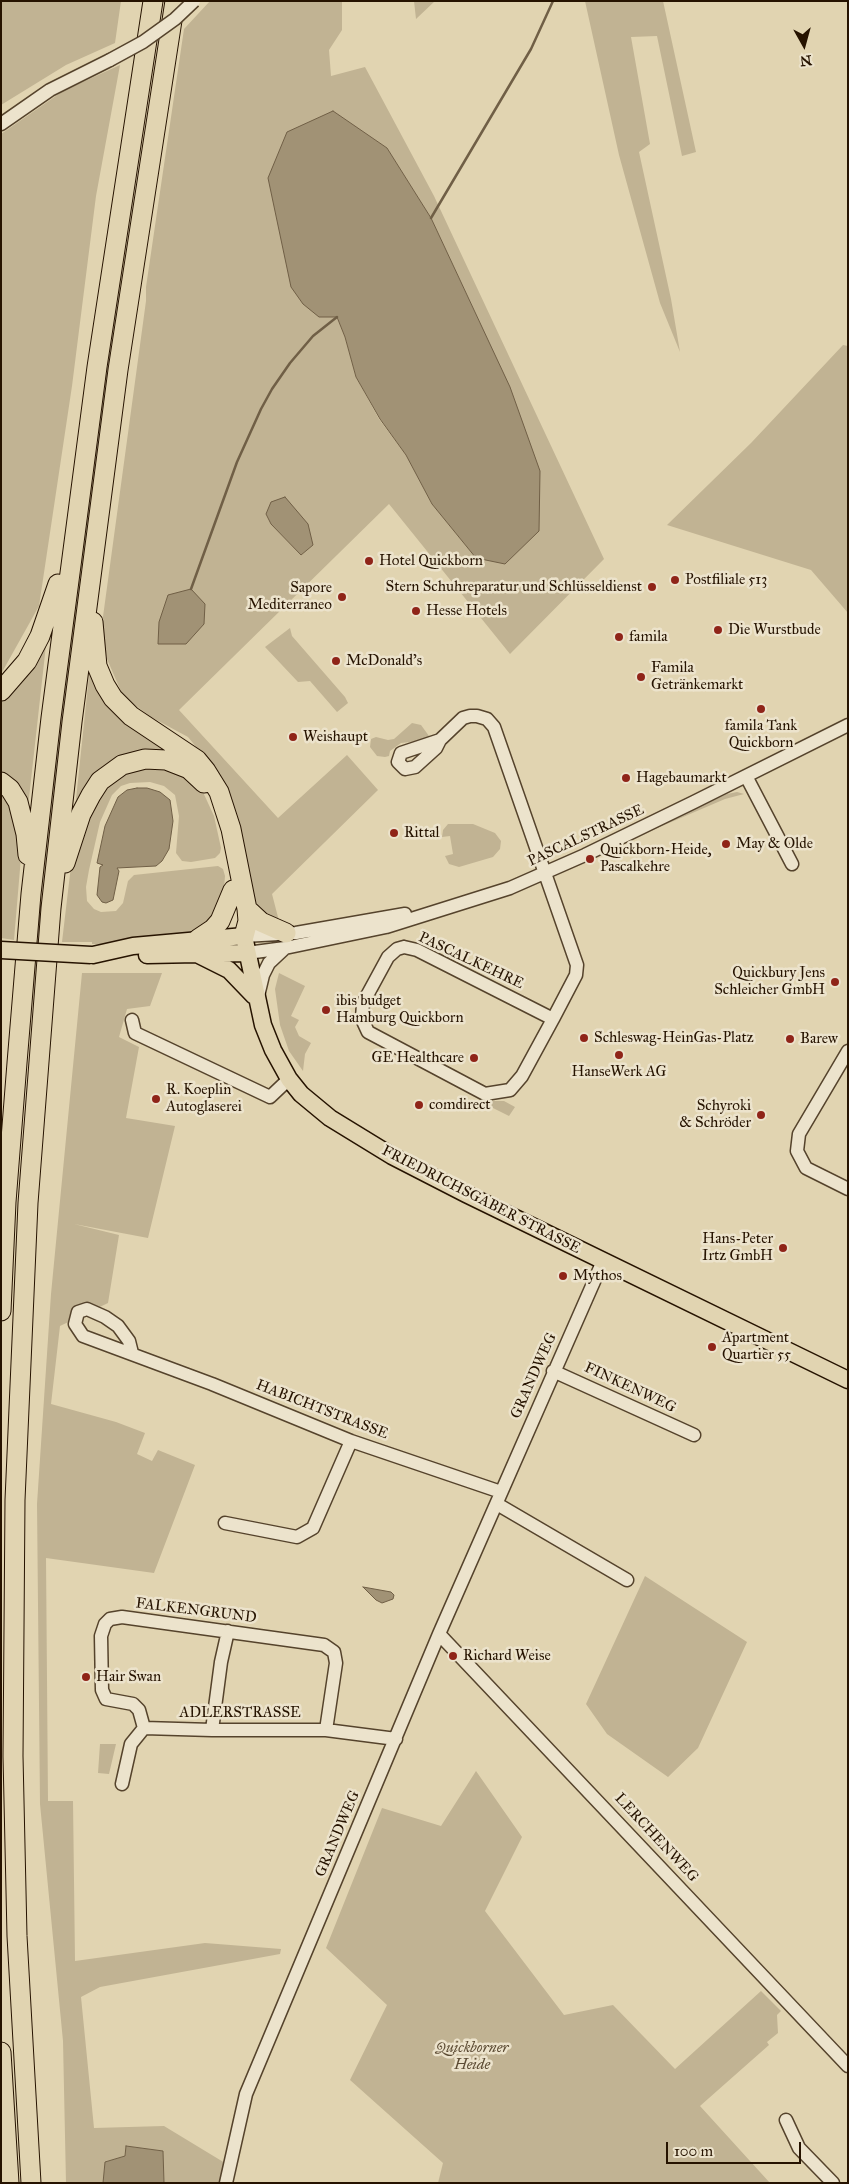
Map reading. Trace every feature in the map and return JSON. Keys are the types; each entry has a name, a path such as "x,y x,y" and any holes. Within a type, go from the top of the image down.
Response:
{"highway":[{"path":"1,1311 6,1202 31,894 74,533 97,367 153,1"},
{"path":"31,2183 17,1936 13,1756 15,1500 28,1202 51,908 92,561 130,287 175,1"},
{"path":"1,691 27,661 40,636 56,591 65,550 74,533"},
{"path":"92,561 94,647 105,685 113,698 131,716 197,760 214,782 231,830 247,909 246,944"},
{"path":"51,908 81,814 100,782 122,765 145,759 160,759 177,763 189,769 204,783 217,803 238,919 246,944"},
{"path":"1,782 10,789 18,802 22,817 31,894"},
{"path":"198,947 220,921 233,890"},
{"path":"247,909 260,922 285,941"},
{"path":"1,2052 9,2183"}],"main road":[{"path":"1,950 92,955 132,946 186,942 198,947 246,944"},
{"name":"FRIEDRICHSGABER STRASSE","path":"246,944 257,1000 267,1037 289,1079 307,1100 330,1118 384,1151 466,1194 848,1380"},
{"name":"FRIEDRICHSGABER STRASSE","path":"198,947 229,970 257,1000"}],"street":[{"path":"1,124 50,90 142,42 175,19 194,1"},
{"path":"440,740 464,718 477,716 487,719 494,727 577,965 576,975 553,1019"},
{"name":"PASCALSTRASSE","path":"246,944 285,941 415,912 435,912 510,888 546,874 848,725"},
{"path":"746,776 792,864"},
{"name":"FRIEDRICHSGABER STRASSE","path":"257,1000 263,975 285,941"},
{"name":"PASCALKEHRE","path":"404,947 417,950 553,1019 522,1076 510,1090 485,1094 368,1032 362,1019 363,1003 388,957 397,949 404,947"},
{"path":"132,1020 135,1033 270,1096 289,1079"},
{"path":"848,1051 799,1134 798,1151 806,1168 848,1189"},
{"name":"GRANDWEG","path":"226,2183 246,2094 439,1634 603,1261"},
{"name":"HABICHTSTRASSE","path":"132,1354 499,1498"},
{"name":"FINKENWEG","path":"554,1371 694,1435"},
{"path":"225,1523 297,1536 313,1528 351,1441"},
{"path":"499,1498 627,1580"},
{"name":"FALKENGRUND","path":"144,1728 139,1710 133,1704 106,1699 102,1690 101,1636 105,1624 110,1619 122,1617 324,1645 334,1652 336,1663 326,1730"},
{"path":"212,1730 221,1662 228,1631"},
{"name":"LERCHENWEG","path":"439,1634 848,2066"},
{"path":"122,1784 131,1744 144,1728"},
{"name":"ADLERSTRASSE","path":"144,1728 326,1730 396,1739"},
{"path":"786,2120 799,2148 832,2183"}],"green space":[{"path":"1,1 121,1 115,43 66,65 1,105"},
{"path":"210,1 342,1 342,30 329,50 331,76 365,67 434,196 604,559 510,654 389,504 179,710 278,818 347,755 378,790 272,894 280,925 263,916 253,896 235,815 223,780 188,737 151,717 123,696 107,659 102,624 146,301 146,287 184,29","holes":["333,112 387,148 431,218 480,323 476,558 432,504 406,455 379,419 356,377 345,337 337,317 319,317","266,514 313,545 301,555 271,524"]},
{"path":"414,1 435,1 416,19"},
{"path":"585,1 663,1 696,152 682,156 657,36 631,37 650,144 639,152 671,299 680,352 660,303 619,155"},
{"path":"120,65 96,196 72,386 39,606 1,674 1,134 63,91"},
{"path":"843,345 848,346 848,613 811,570 667,525 751,443"},
{"path":"290,628 292,636 345,697 348,703 337,712 310,681 298,682 265,647"},
{"path":"45,645 27,816 15,785 1,772 1,701 20,685"},
{"path":"90,666 176,750 137,753 74,818"},
{"path":"412,723 421,725 429,736 428,740 401,743 390,751 389,756 385,757 377,756 370,747 371,739 376,737 388,740 394,739"},
{"path":"141,767 175,770 202,790 214,816 221,848 220,853 215,858 191,862 182,861 176,853 179,816 175,795 164,786 150,782 130,783 121,786 112,795 100,822 86,887 87,901 94,909 101,912 116,911 123,903 128,881 134,875 218,866 223,869 225,876 223,903 200,931 159,942 92,944 92,942 62,942 73,849 104,790 123,774"},
{"path":"1,791 12,806 21,857 14,940 1,938"},
{"path":"737,792 744,794 725,799 655,829 602,855 601,852 727,794"},
{"path":"448,824 473,824 495,833 501,841 500,849 493,857 459,867 449,864 445,856 453,854 450,836 442,837 443,830"},
{"path":"82,973 162,973 150,1006 127,1009 119,1037 139,1047 126,1118 175,1126 148,1238 74,1224 119,1235 108,1303 60,1326 51,1404 116,1422 145,1433 137,1454 152,1461 158,1450 195,1465 154,1573 46,1558 48,1801 73,1801 75,1961 205,1943 281,1949 280,1954 100,1987 81,1997 94,2128 164,2126 225,2163 221,2183 164,2183 163,2151 126,2146 125,2156 105,2162 103,2183 66,2183 63,2041 40,1804 37,1504 51,1294"},
{"path":"279,973 305,986 291,1016 299,1020 295,1027 299,1036 311,1043 305,1054 303,1071 289,1051 280,1025 275,989"},
{"path":"487,1101 504,1101 515,1107 509,1116 485,1104"},
{"path":"645,1576 747,1642 698,1748 668,1777 607,1734 586,1704"},
{"path":"100,1744 116,1744 109,1774 98,1773"},
{"name":"Quickborner Heide","path":"476,1771 522,1837 485,1911 564,2015 613,2005 675,2069 761,1991 781,2011 777,2015 778,2033 767,2042 769,2045 700,2106 770,2183 438,2183 443,2163 350,2080 387,2005 326,1948 382,1808 441,1826"}],"shaded area":[{"path":"333,111 387,148 431,218 510,387 540,471 539,531 505,564 476,558 432,504 406,455 380,419 356,377 345,337 337,317 319,317 303,304 291,287 268,178 287,132"},
{"path":"285,497 308,524 313,545 301,555 271,524 266,514 271,502"},
{"path":"191,589 205,604 204,624 186,644 158,644 159,622 168,595"},
{"path":"147,788 160,792 170,800 173,821 169,849 162,861 156,866 117,868 119,871 113,900 106,903 102,902 97,895 100,867 103,865 97,863 105,826 118,797 127,790"},
{"path":"363,1587 391,1592 394,1595 393,1599 382,1603 376,1600"},
{"path":"126,2146 163,2151 164,2183 103,2183 105,2162 125,2156"}],"waterway":[{"path":"431,218 531,49 553,1"},
{"path":"191,589 237,462 261,409 290,363 313,336 337,317"}],"place":[{"name":"Hotel Quickborn","path":"369,561"},
{"name":"Postfiliale 513","path":"675,580"},
{"name":"Stern Schuhreparatur und Schlüsseldienst","path":"652,587"},
{"name":"Sapore Mediterraneo","path":"342,597"},
{"name":"Hesse Hotels","path":"416,611"},
{"name":"Die Wurstbude","path":"718,630"},
{"name":"famila","path":"619,637"},
{"name":"McDonald's","path":"336,661"},
{"name":"Famila Getränkemarkt","path":"641,677"},
{"name":"famila Tank Quickborn","path":"761,709"},
{"name":"Weishaupt","path":"293,737"},
{"name":"Hagebaumarkt","path":"626,778"},
{"name":"Rittal","path":"394,833"},
{"name":"May & Olde","path":"726,844"},
{"name":"Quickborn-Heide, Pascalkehre","path":"590,859"},
{"name":"Quickbury Jens Schleicher GmbH","path":"835,982"},
{"name":"ibis budget Hamburg Quickborn","path":"326,1010"},
{"name":"Schleswag-HeinGas-Platz","path":"584,1038"},
{"name":"Barew","path":"790,1039"},
{"name":"HanseWerk AG","path":"619,1055"},
{"name":"GE Healthcare","path":"474,1058"},
{"name":"R. Koeplin Autoglaserei","path":"156,1099"},
{"name":"comdirect","path":"419,1105"},
{"name":"Schyroki & Schröder","path":"761,1115"},
{"name":"Hans-Peter Irtz GmbH","path":"783,1248"},
{"name":"Mythos","path":"563,1276"},
{"name":"Apartment Quartier 55","path":"712,1347"},
{"name":"Richard Weise","path":"453,1656"},
{"name":"Hair Swan","path":"86,1677"}]}
